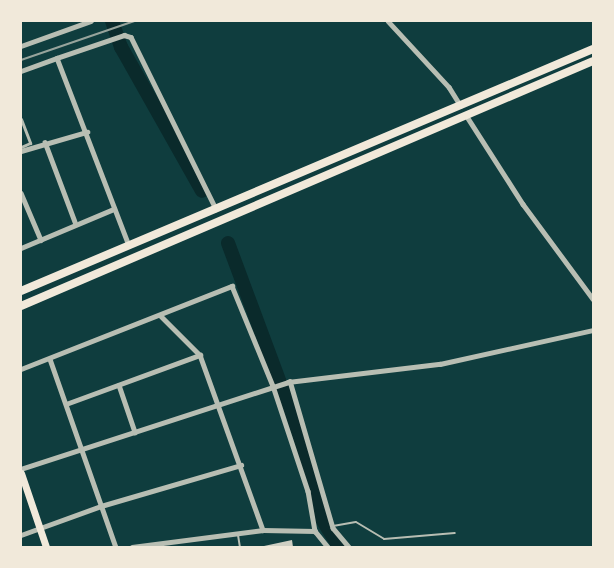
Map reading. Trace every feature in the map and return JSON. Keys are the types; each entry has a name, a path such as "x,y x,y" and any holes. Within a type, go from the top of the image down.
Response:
{"highway":[{"path":"21,291 593,49"},
{"path":"21,306 593,60"}],"main road":[{"path":"21,471 46,547"}],"street":[{"path":"21,46 92,21"},
{"path":"388,21 449,87 461,106"},
{"path":"21,71 124,35 132,37 216,209"},
{"path":"57,58 129,246"},
{"path":"466,115 523,204 593,299"},
{"path":"21,119 30,143 21,149"},
{"path":"21,149 87,132"},
{"path":"45,142 75,222"},
{"path":"21,193 41,240"},
{"path":"21,248 75,222 114,209"},
{"path":"21,369 161,316 232,286 274,386 308,491 315,531 328,547"},
{"path":"161,316 200,355 220,405 263,530"},
{"path":"21,471 289,381 440,364 593,330"},
{"path":"66,404 200,355"},
{"path":"50,359 116,547"},
{"path":"289,381 333,526 349,547"},
{"path":"119,385 135,432"},
{"path":"21,535 101,506 241,465"},
{"path":"132,547 263,530 315,531"}],"lane":[{"path":"333,526 356,522 384,539 454,533"},
{"path":"238,533 240,547"}],"building":[{"path":"292,540 293,547 264,547 264,546"}],"waterway":[{"path":"112,21 121,47 202,191"},
{"path":"228,243 300,437 320,516 339,547"}],"railway":[{"path":"21,60 134,21"}]}
